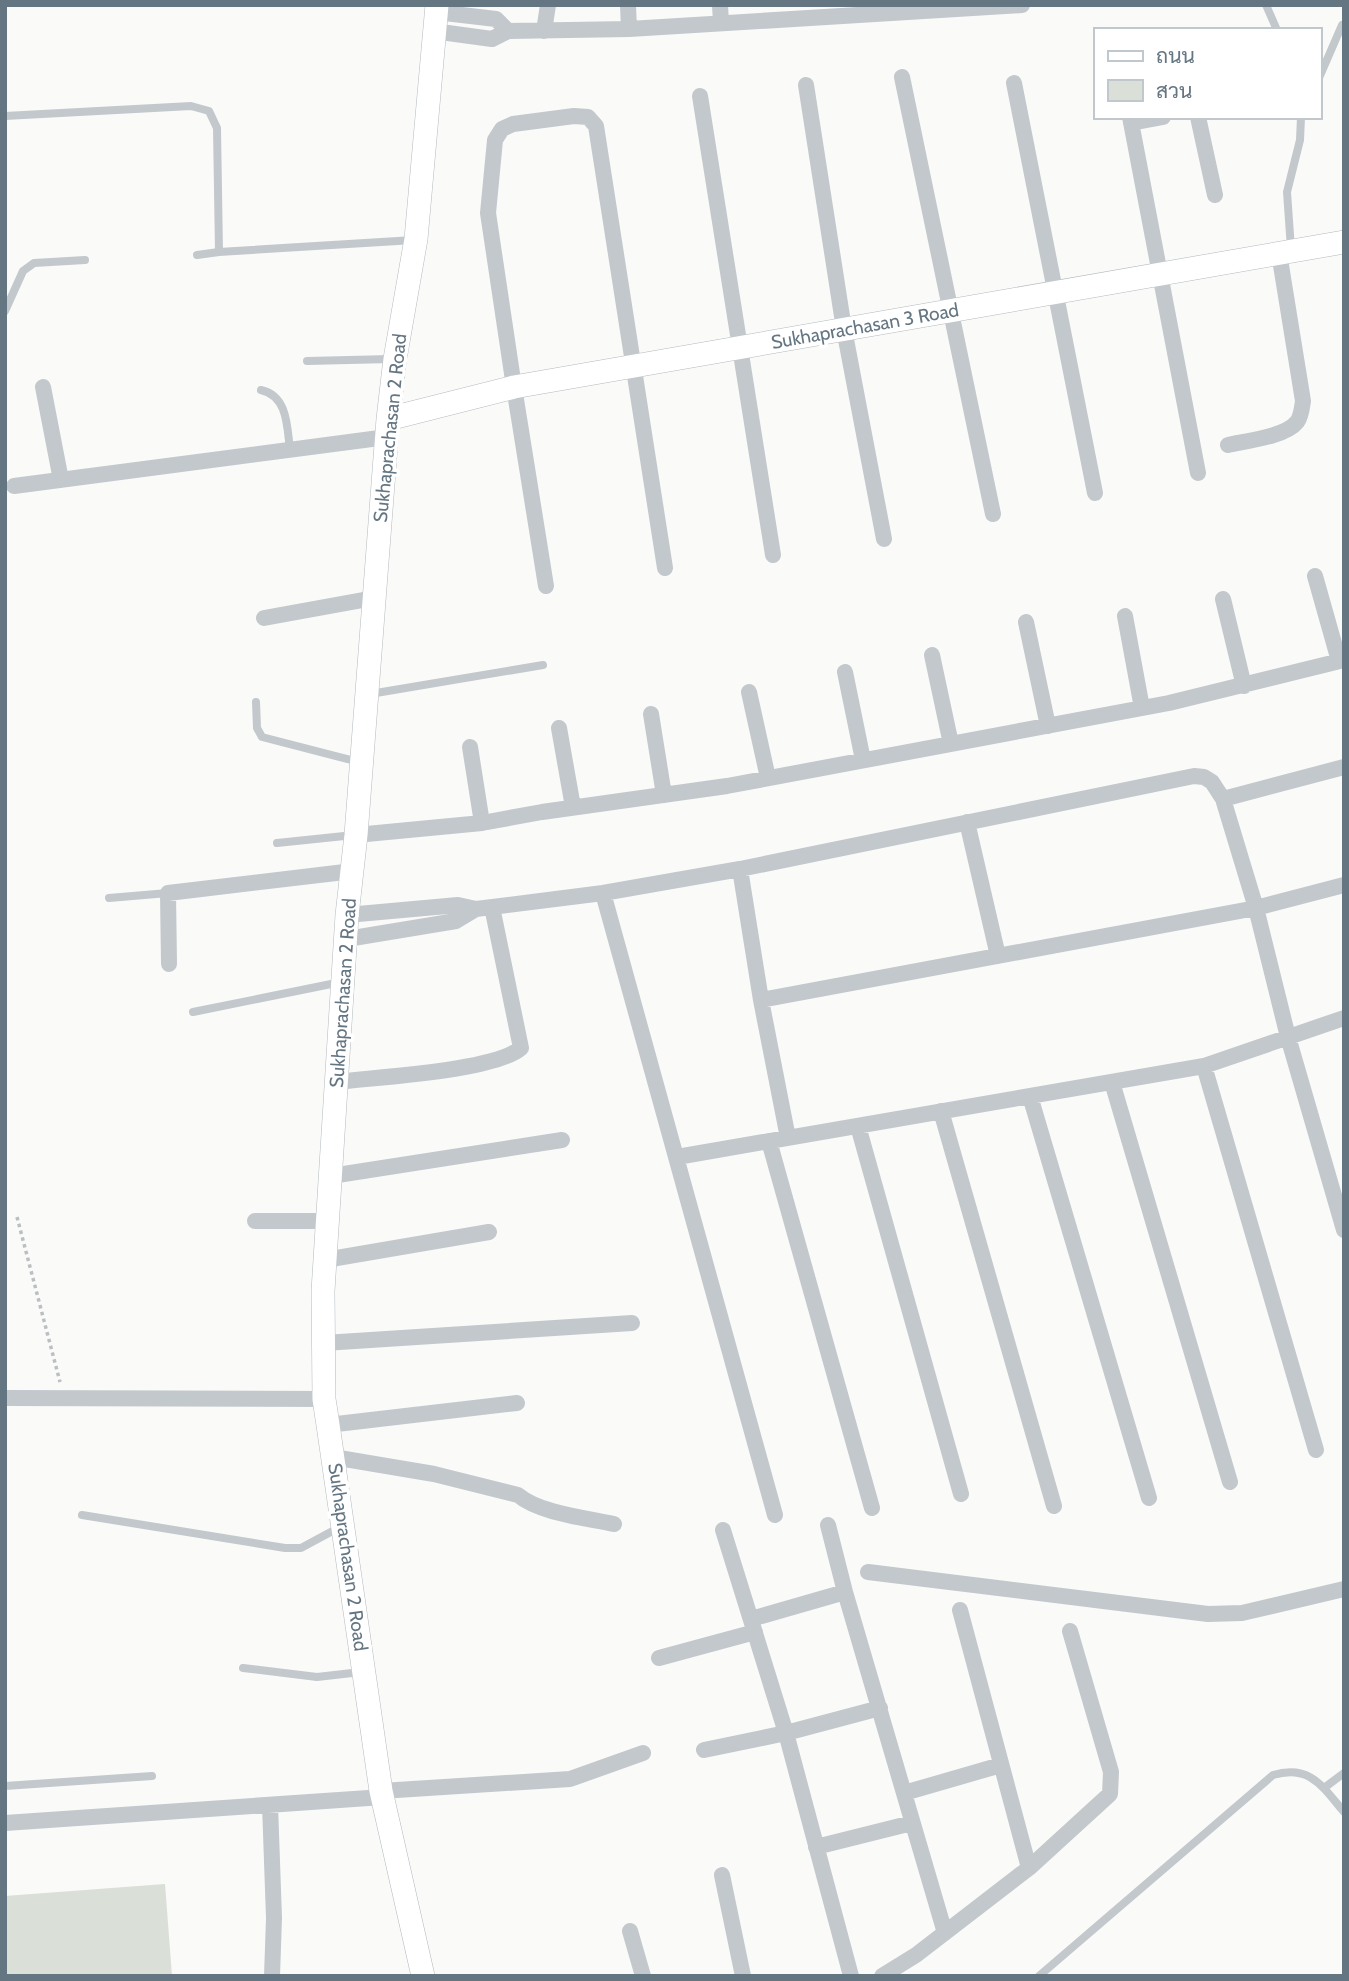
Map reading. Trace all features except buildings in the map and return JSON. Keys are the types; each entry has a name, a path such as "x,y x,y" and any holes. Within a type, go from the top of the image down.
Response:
{"street":[{"path":"544,32 548,5"},
{"path":"628,5 629,29"},
{"path":"720,5 721,23"},
{"path":"435,16 492,39 508,31 629,29 721,23 814,11 1023,5"},
{"name":"Sukhaprachasan 2 Road","path":"422,1976 382,1794 324,1399 324,1343 325,1260 347,915 362,763 387,428 395,359 416,239 435,16"},
{"path":"902,77 993,513"},
{"path":"1014,83 1095,493"},
{"path":"806,85 844,330 884,539"},
{"path":"700,96 773,555"},
{"path":"546,586 488,213 495,140 502,129 513,124 573,116 588,117 596,126 665,568"},
{"path":"1198,119 1215,195"},
{"path":"1130,120 1198,473"},
{"name":"Sukhaprachasan 3 Road","path":"387,428 513,387 1344,242"},
{"path":"1228,445 1288,430 1297,422 1301,412 1303,401 1285,252"},
{"path":"43,387 61,480"},
{"path":"14,486 290,450 387,428"},
{"path":"356,835 482,823 768,778 1142,708 1341,660 1315,576"},
{"path":"264,618 374,598"},
{"path":"1223,599 1244,685"},
{"path":"1125,616 1142,708"},
{"path":"1026,622 1048,726"},
{"path":"932,655 951,744"},
{"path":"845,672 863,760"},
{"path":"749,692 768,778"},
{"path":"651,714 664,795"},
{"path":"559,728 573,807"},
{"path":"470,747 482,823"},
{"path":"1223,799 1344,767"},
{"path":"347,915 458,905 484,908 603,893 740,869 1194,776 1204,777 1212,782 1223,799 1256,908 1288,1037 1344,1230"},
{"path":"967,822 998,956"},
{"path":"740,869 761,1000 788,1138"},
{"path":"169,964 168,893 353,871"},
{"path":"761,1000 1256,908 1344,885"},
{"path":"603,893 775,1515"},
{"path":"347,939 456,921 484,908"},
{"path":"337,1082 448,1069 512,1056 522,1048 484,908"},
{"path":"677,1157 1204,1066 1344,1018"},
{"path":"1204,1066 1316,1450"},
{"path":"1112,1082 1230,1482"},
{"path":"1030,1096 1149,1498"},
{"path":"941,1111 1054,1506"},
{"path":"858,1126 961,1494"},
{"path":"331,1176 562,1140"},
{"path":"769,1141 872,1508"},
{"path":"255,1221 328,1221"},
{"path":"325,1260 489,1233"},
{"path":"324,1343 632,1323"},
{"path":"5,1398 324,1399"},
{"path":"328,1425 517,1403"},
{"path":"333,1457 446,1477 518,1495 526,1501 559,1512 614,1524"},
{"path":"828,1525 845,1592 945,1933"},
{"path":"723,1530 786,1733 851,1976"},
{"path":"869,1572 1208,1614 1242,1613 1344,1589"},
{"path":"659,1658 845,1592"},
{"path":"960,1610 1029,1868"},
{"path":"881,1976 916,1955 1029,1868 1110,1794 1111,1772 1070,1631"},
{"path":"704,1750 786,1733 880,1708"},
{"path":"5,1823 270,1805 570,1779 643,1753"},
{"path":"904,1793 1001,1765"},
{"path":"270,1805 274,1918 272,1976"},
{"path":"816,1847 912,1822"},
{"path":"722,1875 743,1976"},
{"path":"630,1931 643,1976"}],"lane":[{"path":"1266,5 1276,28"},
{"path":"1321,73 1342,25"},
{"path":"5,116 191,106 209,111 217,128 219,253"},
{"path":"1285,252 1287,192 1300,140 1301,119"},
{"path":"197,255 416,239"},
{"path":"5,312 23,271 34,263 85,260"},
{"path":"307,361 395,359"},
{"path":"261,390 271,393 279,401 285,414 290,450"},
{"path":"367,695 543,664"},
{"path":"256,702 257,728 262,737 362,763"},
{"path":"276,843 356,835"},
{"path":"109,898 168,893"},
{"path":"193,1012 344,981"},
{"path":"82,1514 285,1548 302,1548 343,1525"},
{"path":"243,1668 317,1676 364,1672"},
{"path":"1039,1976 1273,1775 1288,1770 1315,1779 1344,1812"},
{"path":"1324,1788 1344,1773"},
{"path":"5,1786 152,1776"}],"path":[{"path":"17,1217 64,1398"}],"green space":[{"path":"165,1884 172,1976 5,1976 5,1896"}]}
